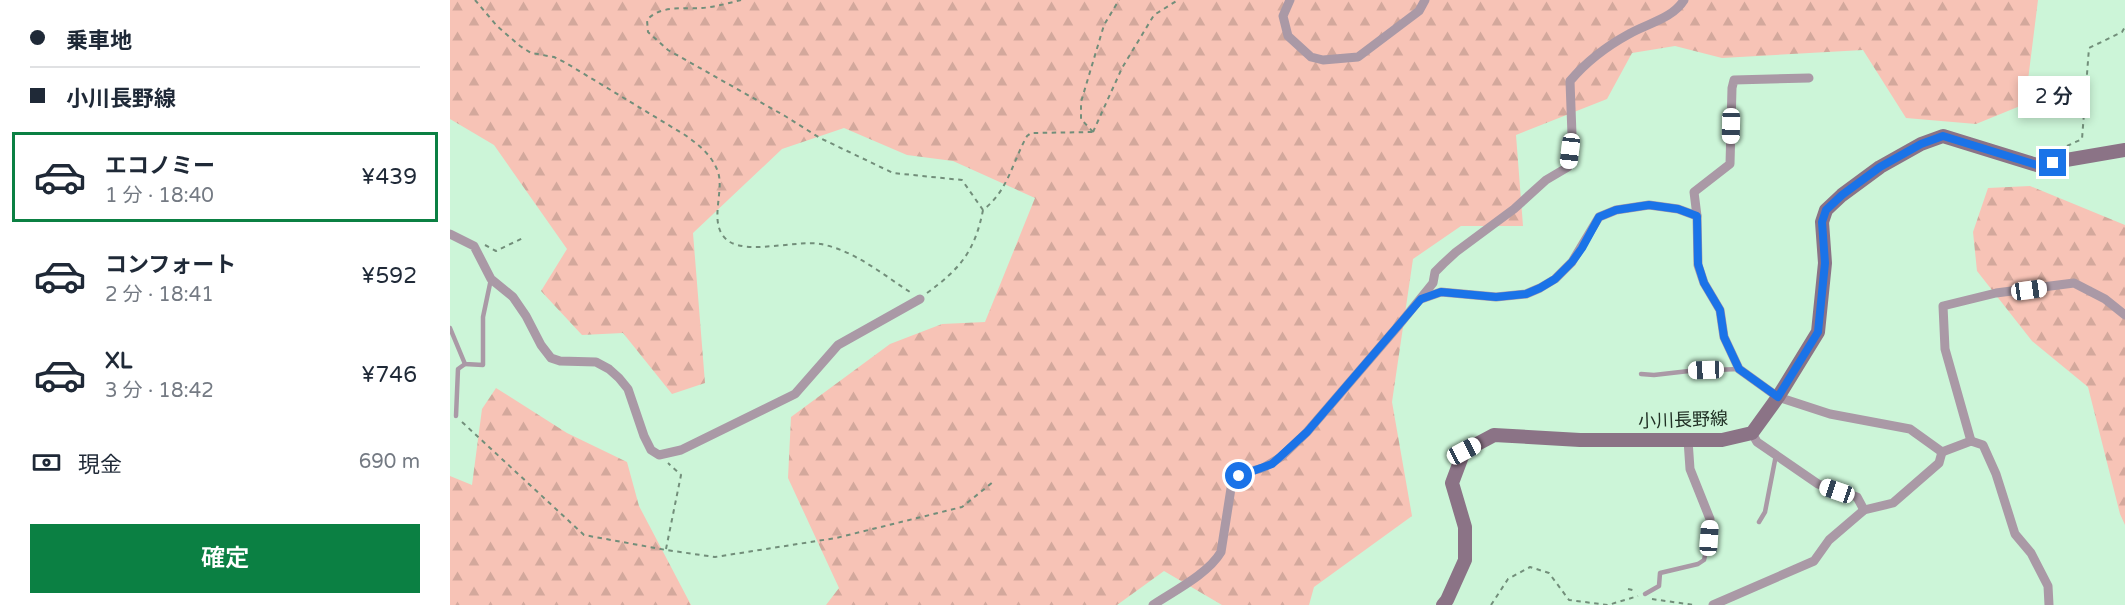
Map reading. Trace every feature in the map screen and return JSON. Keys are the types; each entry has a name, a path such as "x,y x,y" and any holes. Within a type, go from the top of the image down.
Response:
{"main road":[{"name":"小川長野線","path":"1443,605 1448,600 1465,560 1465,527 1452,483 1464,451 1494,435 1580,440 1722,440 1752,433 1778,397 1818,332 1825,263 1822,222 1826,210 1880,167 1921,144 1943,136 2037,165 2125,150"}],"street":[{"path":"1290,0 1283,16 1288,36 1311,57 1323,60 1358,57 1419,11 1425,0"},
{"path":"1153,605 1216,560 1221,552 1232,482 1246,472 1272,464 1307,432 1421,299 1433,283 1435,272 1456,252 1514,209 1546,180 1568,167 1572,135 1570,81 1581,68 1630,33 1678,10 1684,0"},
{"path":"1809,78 1734,80 1730,164 1694,192 1698,264 1704,283 1720,310 1724,337 1739,369 1778,397 1830,414 1910,429 1942,452"},
{"path":"1421,299 1441,292 1496,297 1526,294 1540,288 1555,279 1572,262 1599,217 1616,210 1649,205 1678,209 1697,216"},
{"path":"450,234 474,246 491,279 513,297 551,358 560,361 597,362 619,378 628,389 651,450 659,455 681,450 795,394 838,345 920,298"},
{"path":"1971,441 1945,349 1943,306 1996,293 2074,283 2105,299 2125,315"},
{"path":"1752,433 1757,442 1818,484 1857,497 1864,510"},
{"path":"1688,440 1690,469 1710,519 1709,538"},
{"path":"1942,452 1971,441 1983,445 1996,474 2015,534 2031,553 2048,586 2049,605"},
{"path":"1713,605 1814,561 1829,540 1864,510 1893,502 1939,463 1942,452"}],"lane":[{"path":"456,416 458,369 465,364 483,365 483,317 491,279"},
{"path":"450,328 465,364"},
{"path":"1641,374 1739,369"},
{"path":"1759,522 1765,512 1776,454"},
{"path":"1645,594 1659,586 1660,573 1698,564 1704,560 1709,538"}],"path":[{"path":"475,0 497,26 531,53 554,57 566,63 703,148 712,159 719,176 719,225 723,236 731,243 754,246 808,243 830,246 868,264 920,298 944,281 973,246 979,233 983,210 993,202 1006,185 1027,136 1093,132"},
{"path":"741,0 704,8 679,8 660,12 647,20 648,32 668,50 820,138 893,173 962,180 983,210"},
{"path":"1093,132 1082,119 1082,102 1104,26 1119,0"},
{"path":"1093,132 1122,68 1154,15 1178,0"},
{"path":"2062,148 2082,139 2089,48 2122,32 2125,27"},
{"path":"474,246 481,243 496,251 525,237"},
{"path":"456,416 584,535 714,557 836,537 962,507 993,482"},
{"path":"659,455 681,475 666,550"},
{"path":"1491,605 1508,579 1530,567 1549,573 1569,600 1608,605 1645,594"},
{"path":"1628,589 1645,594 1651,599 1694,605"}],"green space":[{"path":"450,0 2038,0 2025,104 1976,124 1906,118 1863,50 1722,58 1675,46 1632,53 1607,99 1516,135 1523,226 1461,226 1413,259 1392,402 1412,516 1314,587 1309,605 1222,605 1164,571 1117,605 826,605 839,588 788,478 791,417 890,344 942,324 985,322 1035,198 953,161 907,155 844,128 782,149 693,233 705,383 672,394 623,333 582,335 541,291 567,249 494,145 450,119"},
{"path":"2030,186 2125,225 2125,525 2120,514 2088,387 2032,341 1977,271 1973,232 1988,188"},
{"path":"496,388 567,433 627,462 639,506 691,605 450,605 450,476 472,485 482,409"}],"route":[{"path":"1239,476 1263,468 1281,458 1307,432 1421,299 1441,292 1496,297 1526,294 1555,279 1572,262 1599,217 1616,210 1649,205 1678,209 1697,216 1698,264 1704,283 1720,310 1724,337 1739,369 1778,397 1818,332 1825,263 1822,222 1826,210 1842,195 1880,167 1921,144 1943,136 2037,165 2053,163"}]}
